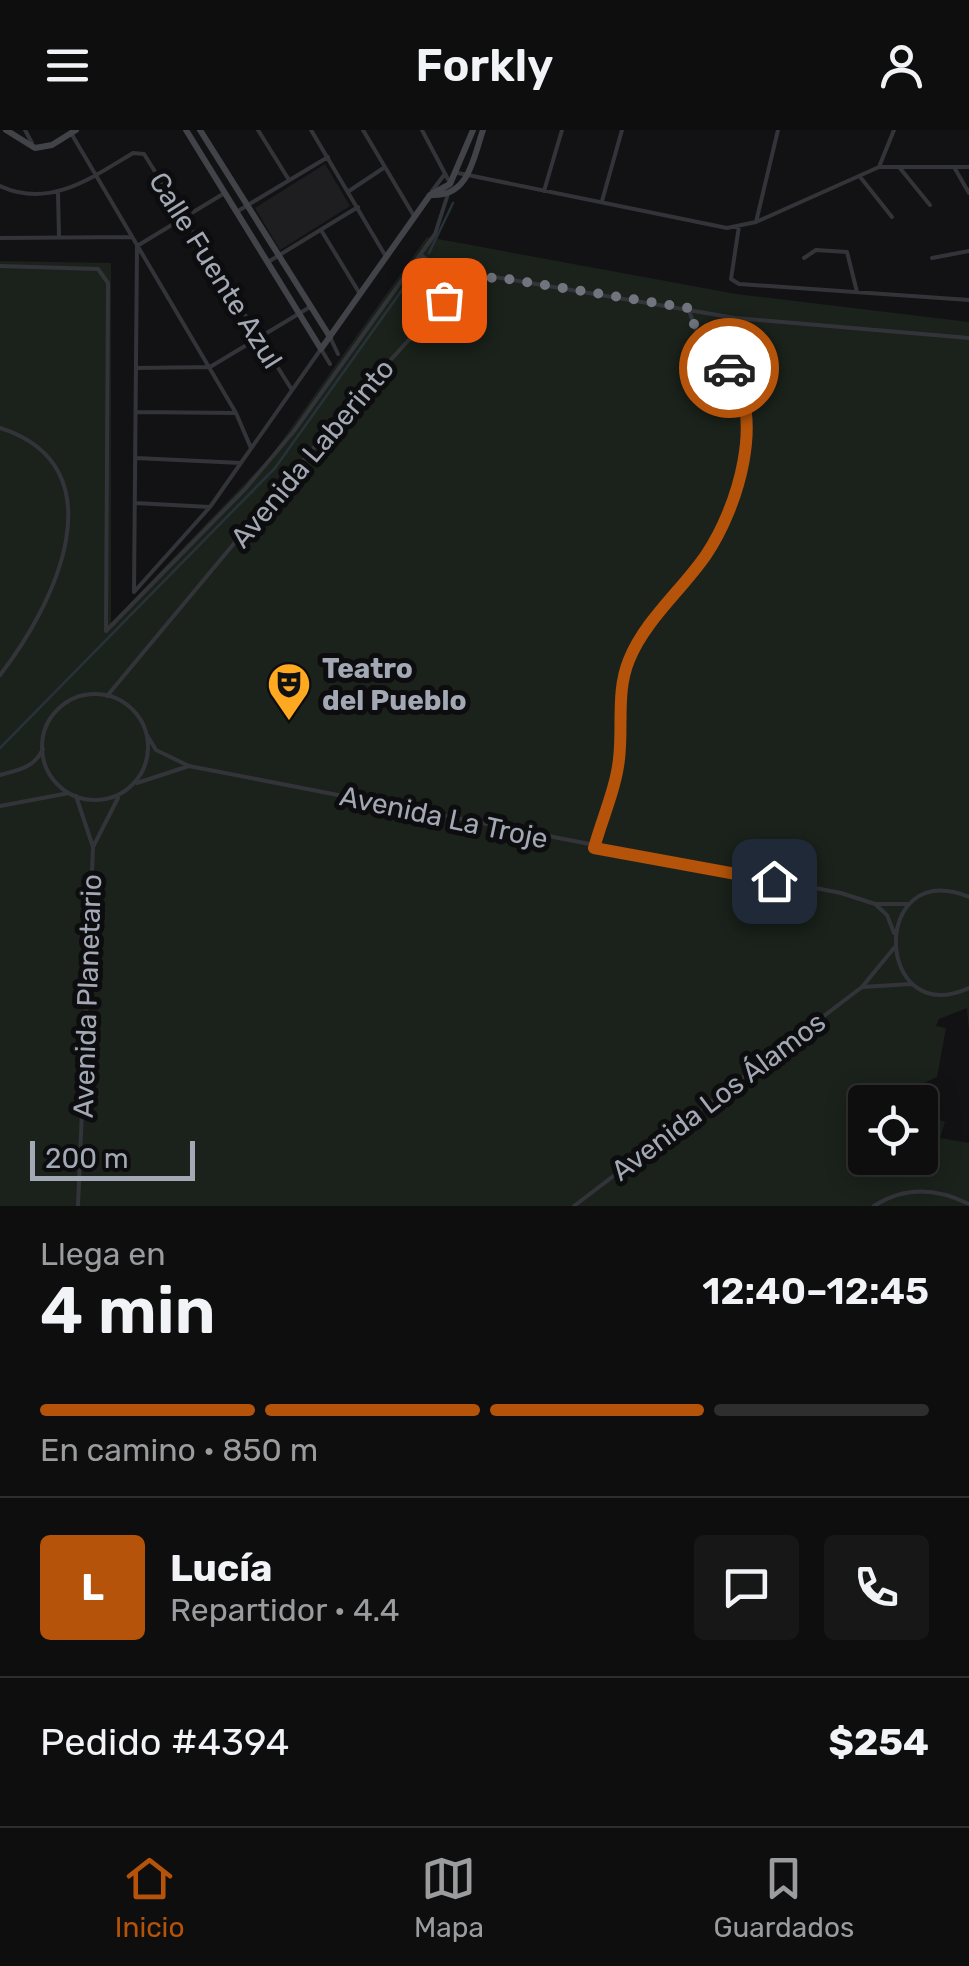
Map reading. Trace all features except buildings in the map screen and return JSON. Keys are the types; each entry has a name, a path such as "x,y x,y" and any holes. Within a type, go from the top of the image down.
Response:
{"street":[{"path":"6,130 35,148 52,145 74,132 236,413 252,448"},
{"path":"25,130 35,148"},
{"path":"186,130 330,364"},
{"path":"200,130 338,354"},
{"path":"258,130 288,180"},
{"path":"312,130 386,257"},
{"path":"363,130 414,216"},
{"path":"422,130 451,189"},
{"path":"0,266 82,267 98,270 108,282 106,631 270,461 435,234 473,130"},
{"path":"430,195 451,189 467,178 483,130"},
{"path":"544,191 562,130"},
{"path":"602,201 622,130"},
{"path":"756,222 778,130"},
{"path":"879,167 894,130"},
{"name":"Calle Fuente Azul","path":"96,175 138,151 292,390"},
{"path":"236,212 328,156"},
{"path":"458,173 467,178 602,201 715,228 756,222 879,167 969,166"},
{"path":"349,190 385,167"},
{"path":"899,167 930,204"},
{"path":"954,167 969,193"},
{"path":"0,186 15,193 58,193 96,175"},
{"path":"138,246 134,592 210,507 444,175"},
{"path":"860,177 892,217"},
{"path":"58,193 59,237"},
{"path":"138,246 225,193"},
{"path":"268,262 358,206"},
{"path":"739,226 731,279 738,284 969,300"},
{"path":"321,230 360,294"},
{"path":"0,238 132,236"},
{"path":"804,258 809,251 847,252 857,292"},
{"path":"932,258 969,252"},
{"path":"420,255 440,270 444,300"},
{"name":"Avenida Laberinto","path":"108,696 347,408 444,300 466,283 495,277 772,322 969,338"},
{"path":"136,368 210,367 310,307"},
{"path":"594,848 619,762 620,706 629,659 708,553 732,496 746,436 746,399 737,378 697,332 688,308"},
{"path":"136,412 236,413"},
{"path":"0,428 33,441 57,469 65,486 69,543 35,620 0,674"},
{"path":"136,458 241,462"},
{"path":"135,503 210,507"},
{"path":"0,775 26,768 38,760 52,716 80,696 108,696 129,706 147,736 144,770 120,794 103,800 69,794 0,806"},
{"name":"Avenida La Troje","path":"147,736 156,750 189,766 594,848 841,893 875,904 910,904 940,890 969,897"},
{"path":"42,749 48,770 69,794"},
{"name":"Avenida La Troje","path":"134,784 189,766"},
{"path":"48,770 56,770"},
{"name":"Avenida Planetario","path":"92,847 120,794"},
{"name":"Avenida Planetario","path":"76,796 92,847 78,1206"},
{"path":"875,904 887,915 904,974 914,984"},
{"path":"894,934 910,904"},
{"name":"Avenida Los Álamos","path":"574,1206 862,987 894,948"},
{"path":"862,987 887,982 914,984 940,994 969,988"},
{"path":"874,1206 893,1194 926,1190 969,1204"}],"shaded area":[{"path":"325,164 350,206 280,250 255,208"},
{"path":"427,237 736,294 969,322 969,1032 967,1008 939,1019 936,1026 946,1028 937,1077 924,1085 848,1085 848,1175 938,1175 938,1119 945,1122 940,1138 969,1143 969,1206 0,1206 0,261 111,263 111,623 271,456"}],"waterway":[{"path":"429,253 453,203"},
{"path":"0,748 275,468 422,262"}],"way so far":[{"path":"444,300 466,283 495,277 688,308 697,332 729,368"}],"place":[{"name":"Teatro del Pueblo","path":"289,722"}],"route":[{"path":"729,368 746,399 746,436 732,496 708,553 655,619 629,659 620,706 619,762 594,848 774,881"}]}
